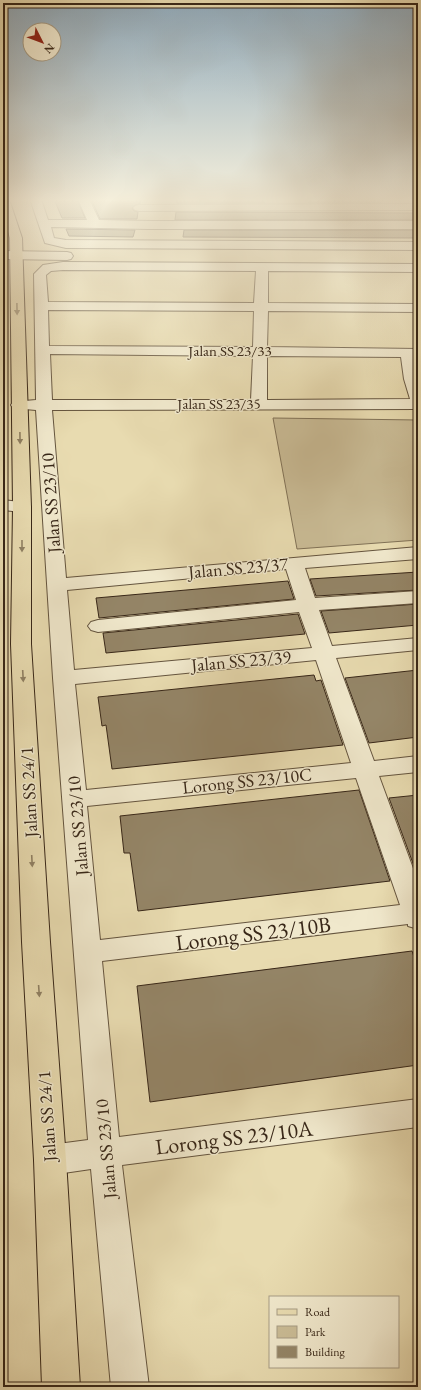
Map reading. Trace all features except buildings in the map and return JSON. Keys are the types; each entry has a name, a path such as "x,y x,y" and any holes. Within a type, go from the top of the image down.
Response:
{"main road":[{"name":"Jalan SS 24/1","path":"10,264 19,405 12,499 36,942 50,1160 61,1387"}],"street":[{"name":"Jalan SS 23/10","path":"130,1387 105,1153 76,799 64,678 44,406 40,274 47,268 63,266 262,267"},
{"path":"259,404 262,267 418,268"},
{"path":"40,306 418,308"},
{"name":"Jalan SS 23/33","path":"42,350 413,352"},
{"path":"413,352 412,379 418,398"},
{"name":"Jalan SS 23/35","path":"19,405 418,404"},
{"name":"Jalan SS 23/37","path":"58,585 418,553"},
{"path":"294,563 306,605 417,915"},
{"path":"98,626 306,605 418,597"},
{"name":"Jalan SS 23/39","path":"64,678 418,644"},
{"name":"Lorong SS 23/10C","path":"76,799 364,768 418,764"},
{"name":"Lorong SS 23/10B","path":"88,952 417,915"},
{"name":"Lorong SS 23/10A","path":"50,1160 418,1113"}],"green space":[{"path":"273,418 418,420 418,540 297,549"}]}
